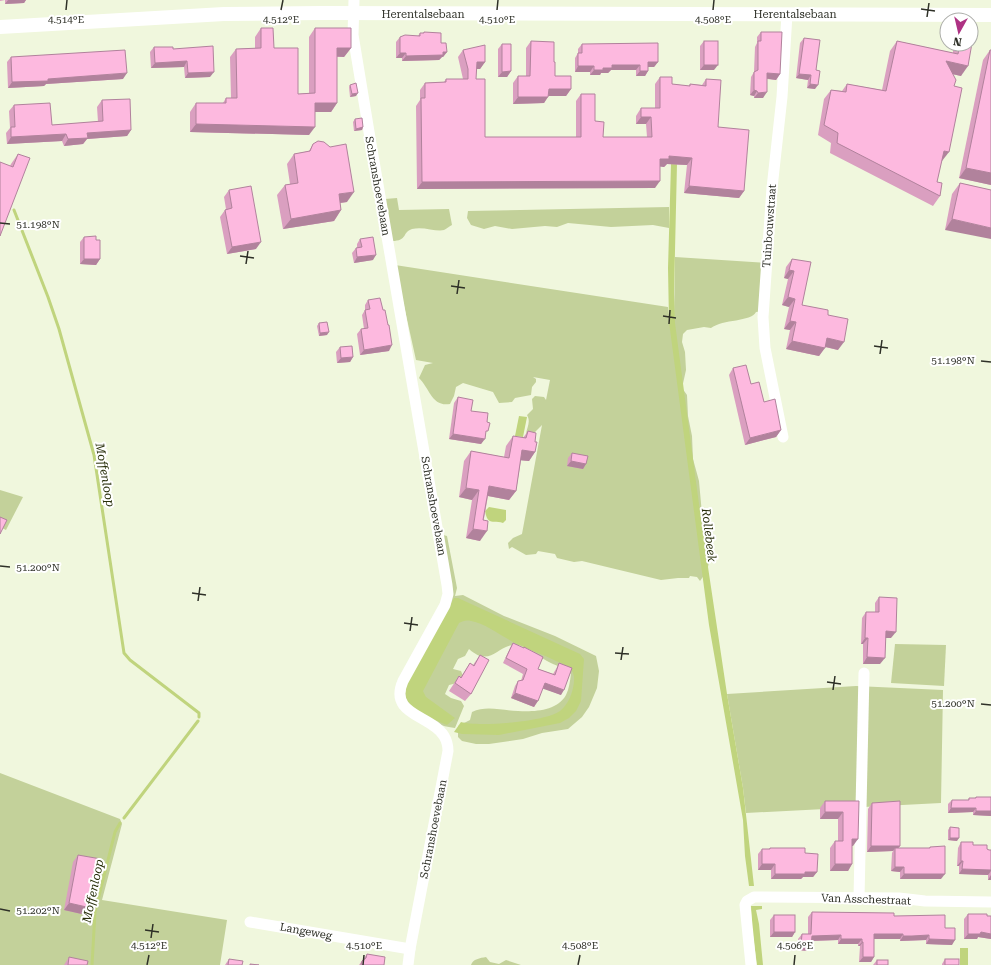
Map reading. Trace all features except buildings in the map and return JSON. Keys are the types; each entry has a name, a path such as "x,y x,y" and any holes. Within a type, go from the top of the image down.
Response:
{"main road":[{"name":"Herentalsebaan","path":"0,26 354,7 787,14 991,15"}],"street":[{"name":"Schranshoevebaan","path":"354,7 353,35 448,594 445,605 403,681 399,694 399,698 404,706 444,735 447,742 448,751 408,965"},
{"name":"Tuinbouwstraat","path":"783,437 765,348 763,317 772,188 782,97 787,14"},
{"path":"859,898 864,673"},
{"name":"Van Asschestraat","path":"751,965 746,905 747,901 754,897 899,898 925,901 991,902"},
{"name":"Langeweg","path":"250,922 410,949"}],"shaded area":[{"path":"671,164 677,164 674,294 675,323 702,527 727,694 743,788 754,886 749,886 745,856 743,820 709,625 669,322 668,268"},
{"path":"397,198 399,210 449,209 452,225 444,230 421,228 412,229 409,230 400,240 392,241 385,199"},
{"path":"669,207 669,228 653,225 611,227 568,223 557,227 545,226 512,229 495,226 484,229 471,225 467,218 468,211"},
{"path":"675,257 766,263 764,311 756,312 749,317 722,323 711,328 704,327 687,330 683,334 682,342 685,352 686,370 682,388 687,395 693,459 699,481 703,525 710,558 707,571 700,581 697,577 690,576 689,578 661,580 582,561 574,562 557,558 555,554 538,551 536,554 526,555 512,547 509,549 508,543 513,538 522,534 542,425 532,435 526,434 529,422 527,415 533,409 532,399 535,396 544,397 546,400 550,380 533,377 536,379 536,382 532,387 531,395 515,398 512,402 499,403 493,392 463,383 456,387 450,404 439,403 435,400 419,378 425,365 433,363 416,360 395,265 668,307 669,316 674,318"},
{"path":"519,416 527,417 523,437 515,436"},
{"path":"0,490 23,497 6,530 0,527"},
{"path":"489,507 506,510 506,520 503,523 489,521 485,511"},
{"path":"443,535 447,536 457,588 455,596 463,595 504,616 555,636 596,656 599,671 597,688 589,707 582,717 568,729 542,733 523,739 489,744 476,744 462,741 458,737 458,726 470,720 472,712 483,709 538,711 557,704 566,695 569,688 571,674 521,645 510,645 494,654 483,657 469,649 465,656 458,659 453,669 461,671 465,681 449,685 445,694 451,698 461,701 464,706 455,728 439,725 428,720 414,711 410,705 404,695 451,598"},
{"path":"454,598 458,598 580,654 584,659 581,701 576,711 569,718 560,723 499,735 462,734 454,732 461,722 496,724 527,721 552,715 560,711 567,703 571,695 574,682 572,671 565,665 517,644 483,625 471,621 463,621 459,623 423,691 426,697 455,718 447,725 412,707 406,697 406,685"},
{"path":"895,644 946,645 944,686 891,683"},
{"path":"856,686 943,690 941,803 746,813 727,694"},
{"path":"0,773 120,819 122,824 102,900 227,920 220,965 0,965"},
{"path":"751,906 762,906 762,909 756,910 759,924 763,965 757,965 752,928"},
{"path":"960,948 968,948 968,965 960,965"},
{"path":"486,957 490,962 499,964 506,960 521,965 471,965 475,960"}],"waterway":[{"name":"Moffenloop","path":"14,210 59,329 94,455 124,653 130,660 199,713 199,717"},
{"name":"Moffenloop","path":"124,818 198,721"},
{"name":"Moffenloop","path":"92,965 95,912 115,832 120,823"}],"water label":[{"name":"Rollebeek","path":"709,535"}]}
